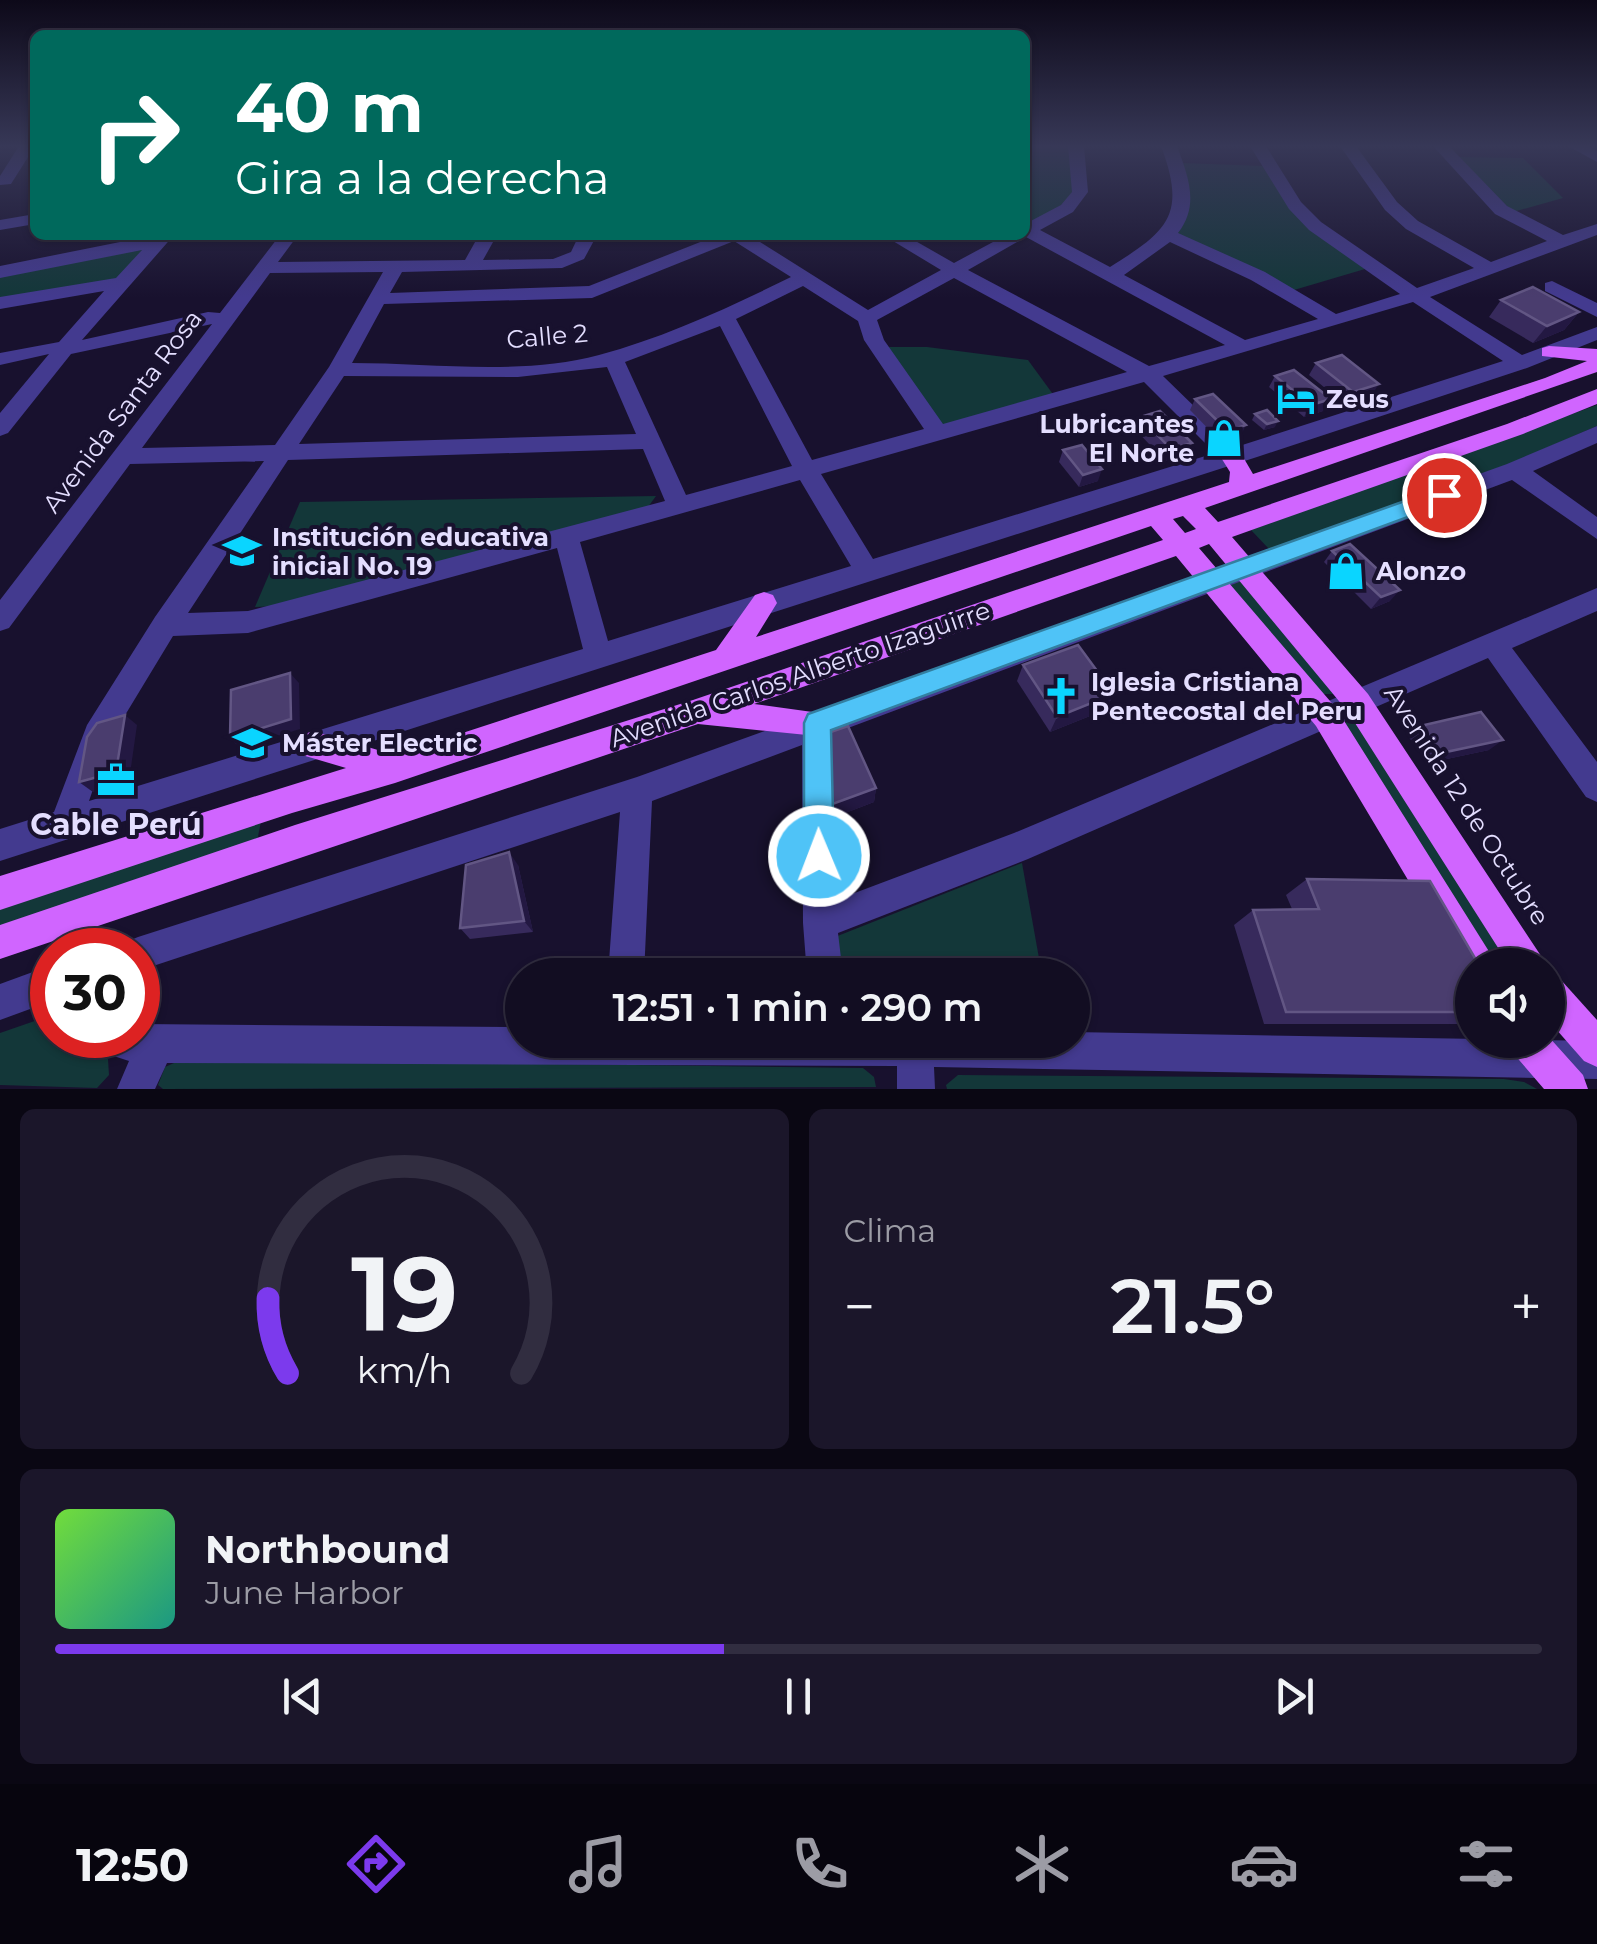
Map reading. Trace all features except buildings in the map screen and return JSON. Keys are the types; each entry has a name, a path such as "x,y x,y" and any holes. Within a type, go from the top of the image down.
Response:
{"main road":[{"path":"1548,352 1597,356"},
{"name":"Avenida Carlos Alberto Izaguirre","path":"0,893 292,798 395,770 1597,364"},
{"name":"Avenida Carlos Alberto Izaguirre","path":"0,942 693,712 1516,429 1597,396"},
{"path":"1482,405 1507,416 1516,429"},
{"path":"1231,456 1242,471 1240,486"},
{"name":"Avenida 12 de Octubre","path":"1187,504 1245,566 1358,702 1519,948"},
{"path":"1155,514 1326,717 1468,948"},
{"path":"728,656 764,604"},
{"path":"693,712 817,723"},
{"path":"312,745 395,770"},
{"path":"292,798 286,831 295,841"},
{"path":"1565,1011 1597,1048"},
{"path":"1541,1058 1569,1089"}],"street":[{"path":"1030,228 1060,213 1075,197"},
{"path":"1109,276 1168,235 1177,224 1186,197"},
{"path":"1290,197 1315,226 1349,253 1520,362"},
{"path":"1384,197 1412,225 1490,269"},
{"path":"1488,197 1501,210 1564,242"},
{"path":"0,226 30,220"},
{"path":"165,625 248,622 679,506 1148,376 1417,296 1597,230"},
{"path":"1030,234 1242,346"},
{"path":"1168,235 1258,276 1334,320"},
{"path":"0,272 153,240"},
{"path":"0,428 121,282 161,240"},
{"name":"Avenida Santa Rosa","path":"0,620 217,319 266,240"},
{"name":"Avenida Santa Rosa","path":"0,592 217,319 285,240"},
{"path":"471,265 485,240"},
{"path":"264,268 569,261 578,255 586,240"},
{"path":"377,299 592,292 723,240"},
{"path":"744,240 867,318"},
{"path":"901,240 1148,376 1231,456"},
{"path":"867,318 1008,240"},
{"path":"66,823 97,735 165,625 338,369 396,265"},
{"name":"Calle 2","path":"338,369 576,366 724,318 804,278"},
{"path":"0,303 121,282"},
{"path":"1552,287 1597,311"},
{"path":"724,318 806,470 866,569"},
{"path":"867,318 867,328 874,340 938,433"},
{"path":"0,359 217,319"},
{"path":"0,845 1231,456 1597,333"},
{"path":"613,357 679,506"},
{"name":"Avenida Carlos Alberto Izaguirre","path":"160,947 637,792 1211,578 1515,470 1597,434"},
{"path":"121,456 556,448 651,441"},
{"path":"1515,470 1597,530"},
{"path":"566,537 600,656"},
{"path":"820,923 1016,848 1494,645 1591,611"},
{"path":"1494,645 1597,786"},
{"path":"817,723 823,958"},
{"path":"627,958 637,792"},
{"path":"0,1002 30,991"},
{"path":"160,1044 505,1043"},
{"path":"1090,1048 1455,1048"},
{"path":"1565,1054 1597,1060"},
{"path":"136,1089 150,1058"},
{"path":"915,1058 916,1089"}],"green space":[{"path":"1030,197 1070,197 1030,222"},
{"path":"1287,197 1306,223 1365,269 1294,290 1176,233 1188,199"},
{"path":"1497,197 1563,198 1513,212"},
{"path":"151,245 119,280 0,301 0,275"},
{"path":"887,347 927,347 1028,360 1055,397 942,426"},
{"path":"1597,405 1597,426 1509,464 1269,549 1251,530"},
{"path":"656,496 648,507 279,606 255,607 300,502"},
{"path":"1243,580 1334,694 1323,694 1230,584"},
{"path":"1351,721 1360,727 1500,948 1481,948 1341,724"},
{"path":"261,821 257,842 0,929 0,905"},
{"path":"1022,863 1039,958 836,958 835,937"},
{"path":"30,1023 30,1058 106,1058 109,1075 97,1088 0,1085 0,1033"},
{"path":"183,1059 863,1068 874,1077 876,1087 163,1089 158,1085 165,1067"},
{"path":"958,1075 1504,1079 1537,1089 947,1089 946,1085"}],"place":[{"name":"Zeus","path":"1296,399"},
{"name":"Lubricantes El Norte","path":"1224,438"},
{"name":"Institución educativa inicial No. 19","path":"242,551"},
{"name":"Alonzo","path":"1346,571"},
{"name":"Iglesia Cristiana Pentecostal del Peru","path":"1061,696"},
{"name":"Máster Electric","path":"252,743"},
{"name":"Cable Perú","path":"116,780"}],"route":[{"path":"819,856 817,723 1444,495"}]}
